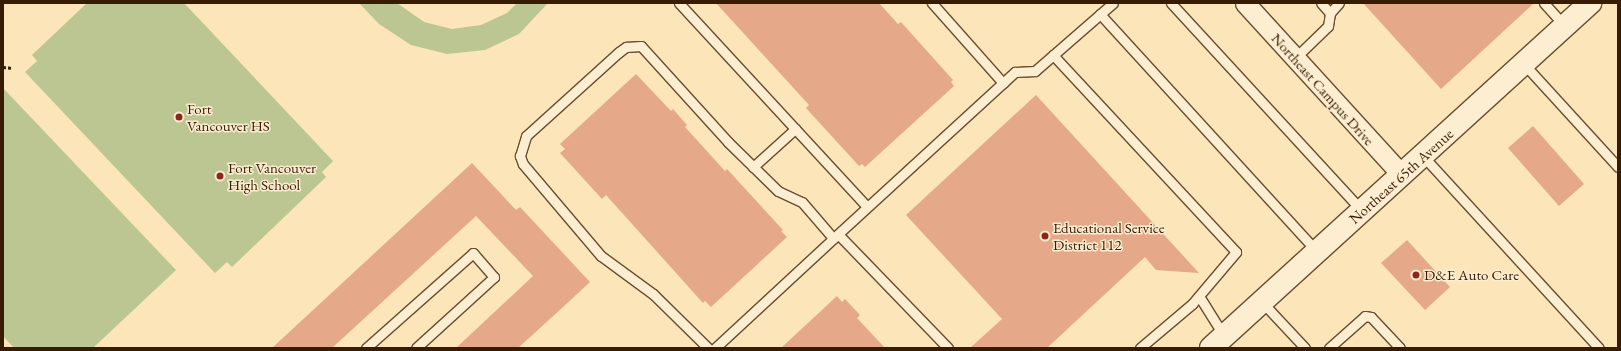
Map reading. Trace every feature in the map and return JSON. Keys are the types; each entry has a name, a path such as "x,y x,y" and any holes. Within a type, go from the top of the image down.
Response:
{"street":[{"name":"Northeast Campus Drive","path":"1245,3 1402,175"},
{"name":"Northeast 65th Avenue","path":"1218,342 1590,3"}],"lane":[{"path":"679,3 867,207"},
{"path":"932,3 1003,83"},
{"path":"715,348 1015,72 1035,71 1113,3"},
{"path":"1171,3 1362,211"},
{"path":"1321,3 1330,13"},
{"path":"1295,58 1328,26 1330,13 1339,3"},
{"path":"1544,3 1565,26"},
{"path":"1100,14 1317,252"},
{"path":"708,348 653,294 601,256 523,164 520,156 521,147 526,136 626,47 641,46 753,167 778,191 802,202 948,348"},
{"path":"1053,55 1236,252 1198,296 1140,348"},
{"path":"1524,64 1618,167"},
{"path":"753,167 795,129"},
{"path":"1423,156 1599,348"},
{"path":"366,348 473,253 494,277 416,348"},
{"path":"1198,296 1218,342"},
{"path":"1262,302 1305,348"},
{"path":"1330,348 1366,316 1371,318 1400,348"}],"path":[{"path":"3,67 13,68"}],"green space":[{"name":"Fort Vancouver HS","path":"87,3 184,3 333,161 322,172 326,177 232,267 227,262 215,273 25,72 37,61 32,55"},
{"path":"359,3 397,3 424,22 452,29 481,25 507,13 517,3 548,3 519,34 485,50 447,54 411,45 379,24"},
{"path":"3,88 176,270 93,348 14,348 3,336"}],"building":[{"path":"716,3 879,3 898,24 901,22 953,80 951,82 954,86 865,167 862,164 859,166 806,108 809,105"},
{"path":"1363,3 1534,3 1441,89"},
{"path":"636,74 671,111 673,109 687,125 685,127 725,171 727,169 783,230 781,231 787,237 711,307 705,301 703,303 606,195 602,199 560,153 565,149 560,144"},
{"name":"Educational Service District 112","path":"1036,95 1199,273 1156,270 1145,257 1047,348 970,348 1002,319 906,215"},
{"path":"1533,126 1584,184 1559,206 1508,148"},
{"path":"472,163 516,210 520,207 590,282 518,348 456,348 533,276 476,216 332,348 272,348"},
{"name":"D&E Auto Care","path":"1407,240 1450,287 1425,310 1381,263"},
{"path":"837,296 842,302 845,299 860,315 857,318 885,348 781,348"}],"place":[{"name":"Fort Vancouver HS","path":"179,117"},
{"name":"Fort Vancouver High School","path":"220,176"},
{"name":"Educational Service District 112","path":"1045,236"},
{"name":"D&E Auto Care","path":"1416,275"}]}
